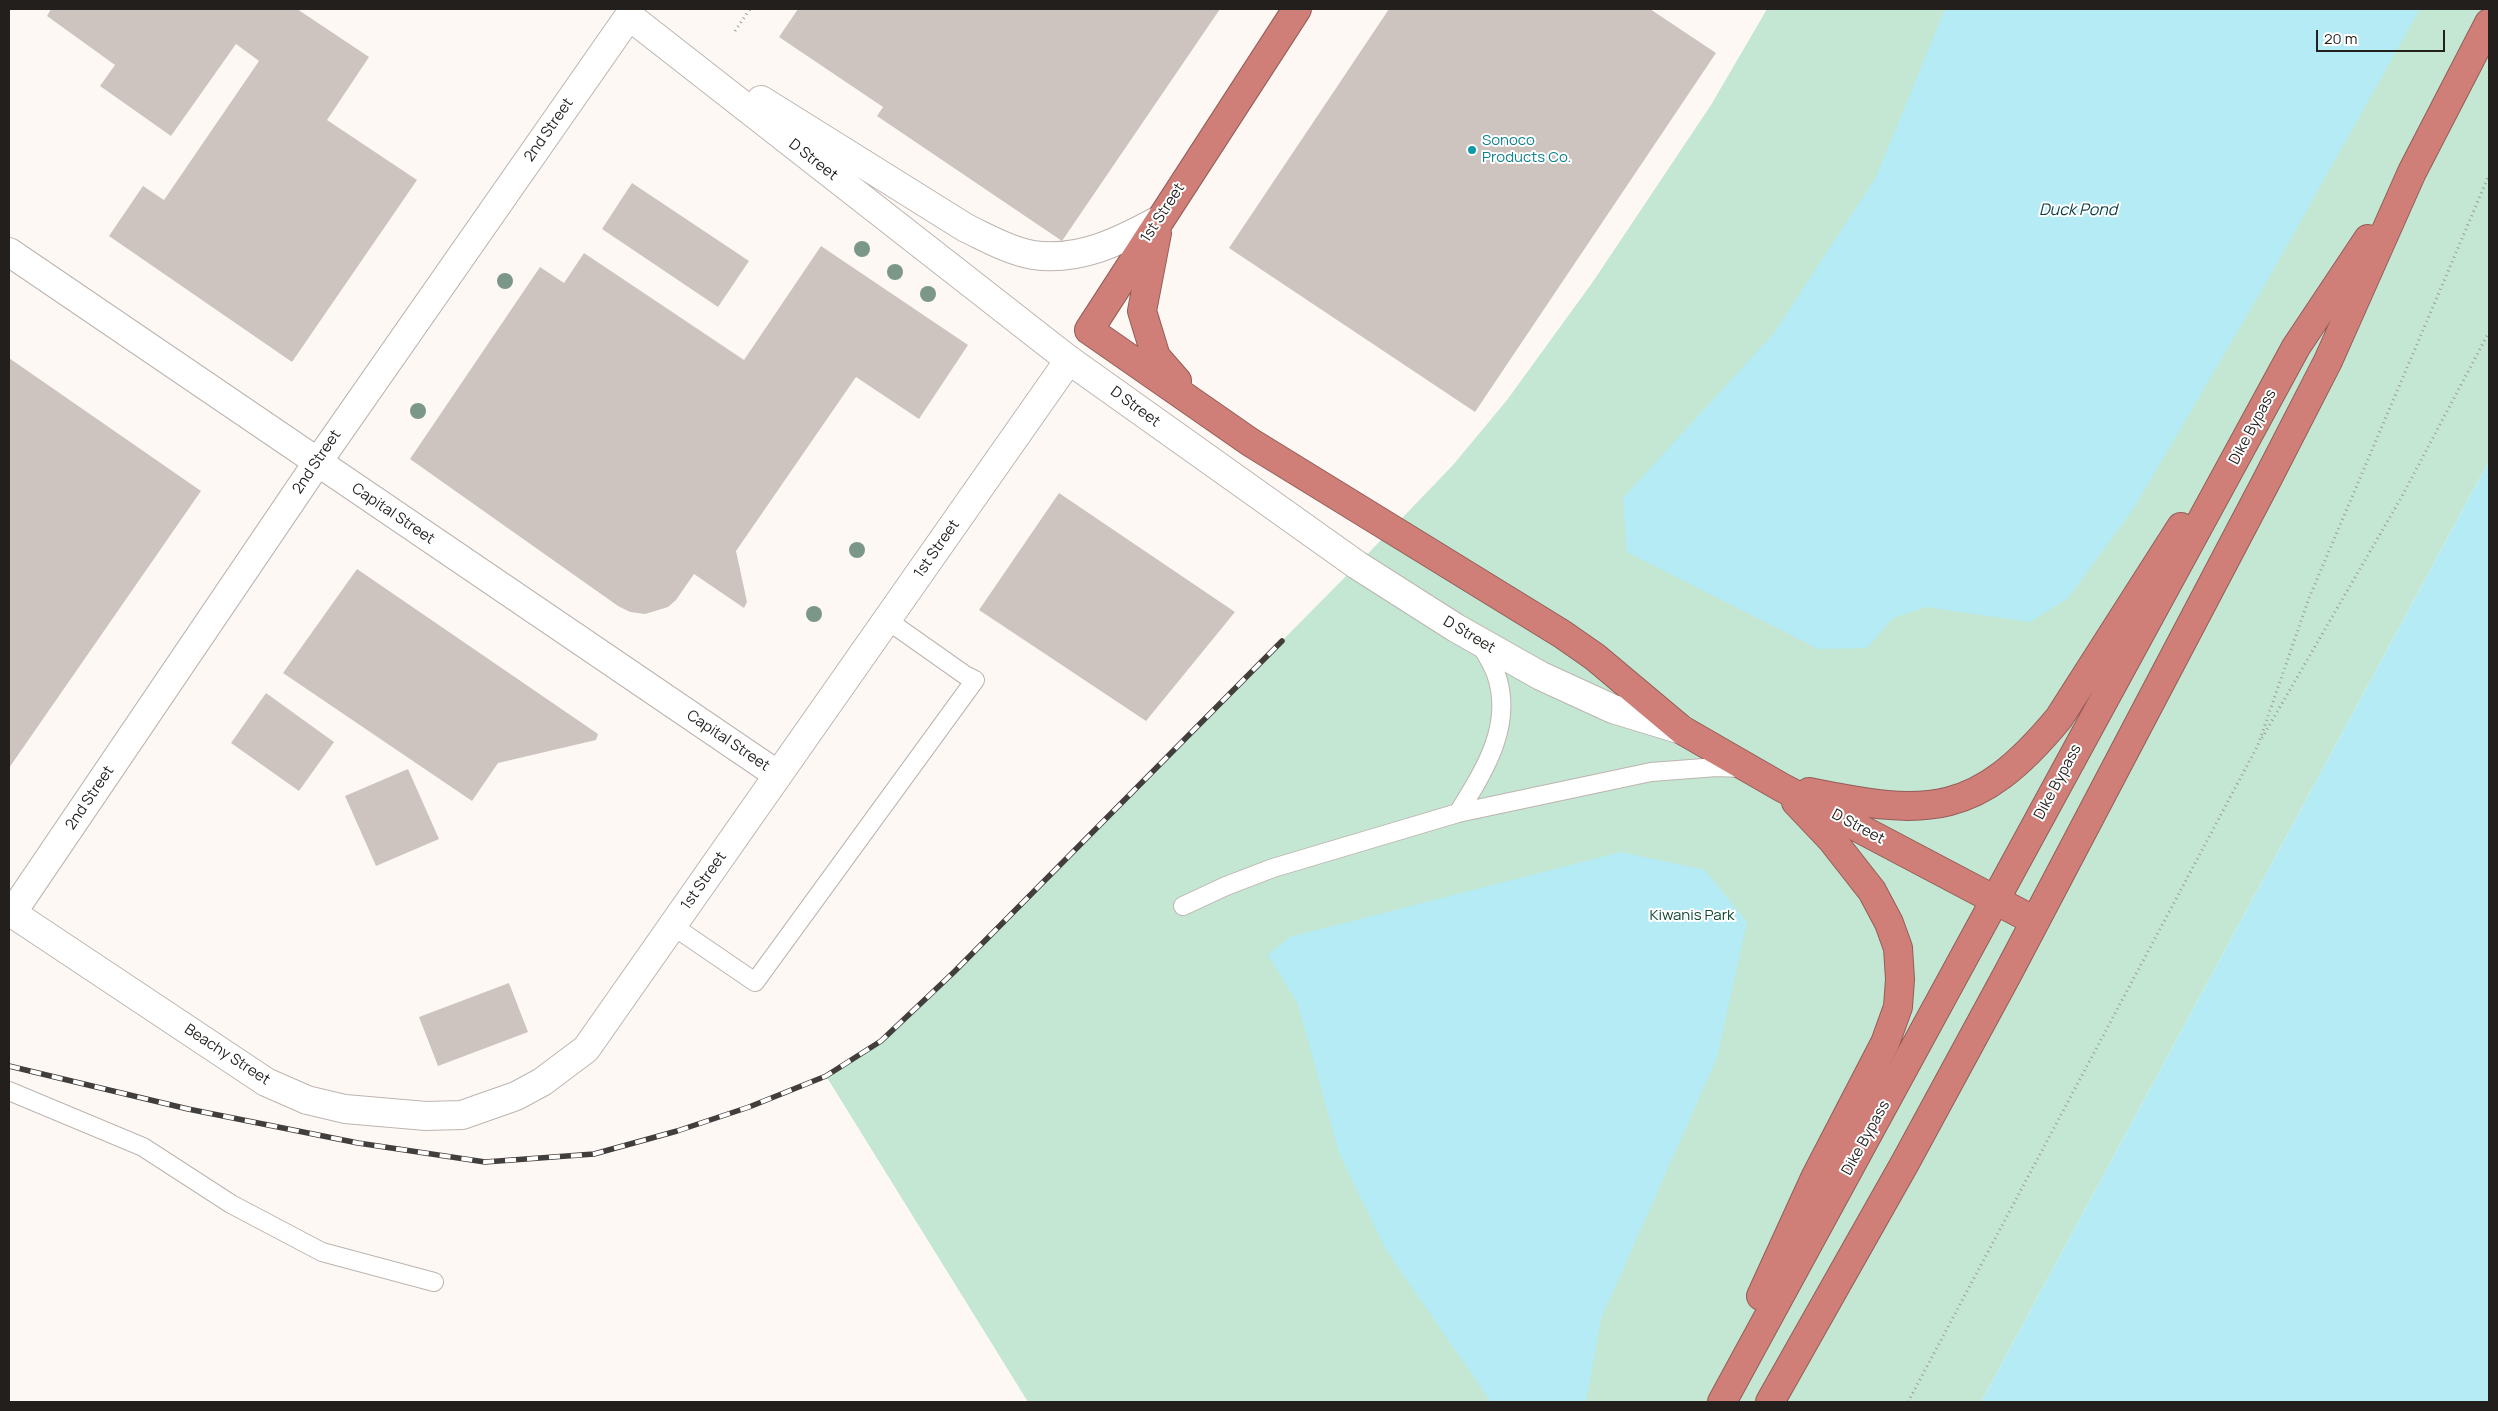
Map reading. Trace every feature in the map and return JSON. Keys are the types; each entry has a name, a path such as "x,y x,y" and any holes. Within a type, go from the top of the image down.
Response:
{"highway":[{"name":"1st Street","path":"1089,330 1297,9"},
{"name":"Dike Bypass","path":"1770,1402 1905,1163 2035,921 2323,369 2412,172 2489,23"},
{"name":"Dike Bypass","path":"1722,1402 1996,901 2082,739 2150,619 2296,347 2412,172"},
{"path":"1159,220 1142,312 1156,357 1209,414"},
{"name":"D Street","path":"1089,330 1209,414 1300,473 1441,557 1562,634 1594,657 1682,730 1781,787 2035,921"},
{"path":"1781,787 1884,806 1910,808 1960,800 1985,788 2013,768 2035,747 2059,718 2296,347"},
{"path":"1711,1402 1815,1178 1885,1043 1898,1007 1900,979 1898,948 1889,923 1872,891 1832,840 1781,787"}],"street":[{"name":"D Street","path":"624,12 930,207 995,242 1032,255 1056,257 1083,253 1123,240 1159,220"},
{"name":"D Street","path":"624,12 1069,360 1357,565 1480,642 1577,694 1613,709 1682,730"},
{"name":"2nd Street","path":"10,912 624,12"},
{"name":"Capital Street","path":"9,252 778,775"},
{"name":"1st Street","path":"555,1072 586,1049 1089,330"},
{"name":"Beachy Street","path":"10,912 266,1082 307,1100 363,1110 426,1116 462,1115 516,1096 555,1072"}],"lane":[{"path":"673,926 754,982 975,680 965,675 887,620"},
{"path":"1458,813 1480,779 1492,753 1502,721 1500,692 1496,674 1480,642"},
{"path":"1183,906 1226,886 1273,868 1458,813 1651,772 1716,767 1747,768"},
{"path":"9,1091 143,1147 231,1204 322,1252 434,1282"}],"path":[{"path":"735,30 750,9"},
{"path":"2258,745 2309,598 2489,176"},
{"path":"1908,1402 2258,745 2401,498 2489,332"}],"green space":[{"name":"Kiwanis Park","path":"1767,9 2489,9 2489,461 1981,1402 1028,1402 826,1076 881,1041 954,972 1357,565 1453,465 1507,400 1592,283 1711,105"}],"water":[{"name":"Duck Pond","path":"1945,9 2420,9 2266,283 2134,508 2068,598 2030,622 1926,607 1893,618 1867,648 1818,649 1627,552 1623,498 1774,333 1876,177"},
{"path":"2489,461 2489,1402 1981,1402"},
{"path":"1621,852 1705,870 1747,922 1717,1058 1601,1319 1586,1402 1491,1402 1386,1250 1339,1153 1298,1004 1268,955 1290,937"}],"building":[{"path":"51,9 297,9 369,57 327,120 417,180 292,362 109,236 143,186 164,200 259,61 236,44 171,136 100,86 115,65 47,16"},
{"path":"798,9 1220,9 1062,241 877,116 883,107 779,37"},
{"name":"Sonoco Products Co.","path":"1389,9 1650,9 1716,53 1475,412 1229,248"},
{"path":"632,183 749,261 718,307 602,229"},
{"path":"821,246 968,345 919,419 856,377 736,551 747,602 744,608 694,574 676,600 668,607 645,614 630,612 618,606 410,459 540,267 564,283 584,253 744,360"},
{"path":"9,358 201,491 9,768"},
{"path":"1059,493 1235,612 1146,721 979,610"},
{"path":"357,569 598,734 596,740 498,763 472,801 283,673"},
{"path":"266,693 334,742 299,791 231,743"},
{"path":"408,769 439,839 376,866 345,796"},
{"path":"509,983 528,1032 438,1066 419,1017"}],"railway":[{"path":"9,1066 188,1109 358,1143 485,1162 594,1154 677,1131 749,1107 826,1076 881,1041 954,972 1282,641"}],"place":[{"name":"Sonoco Products Co.","path":"1472,150"}]}
